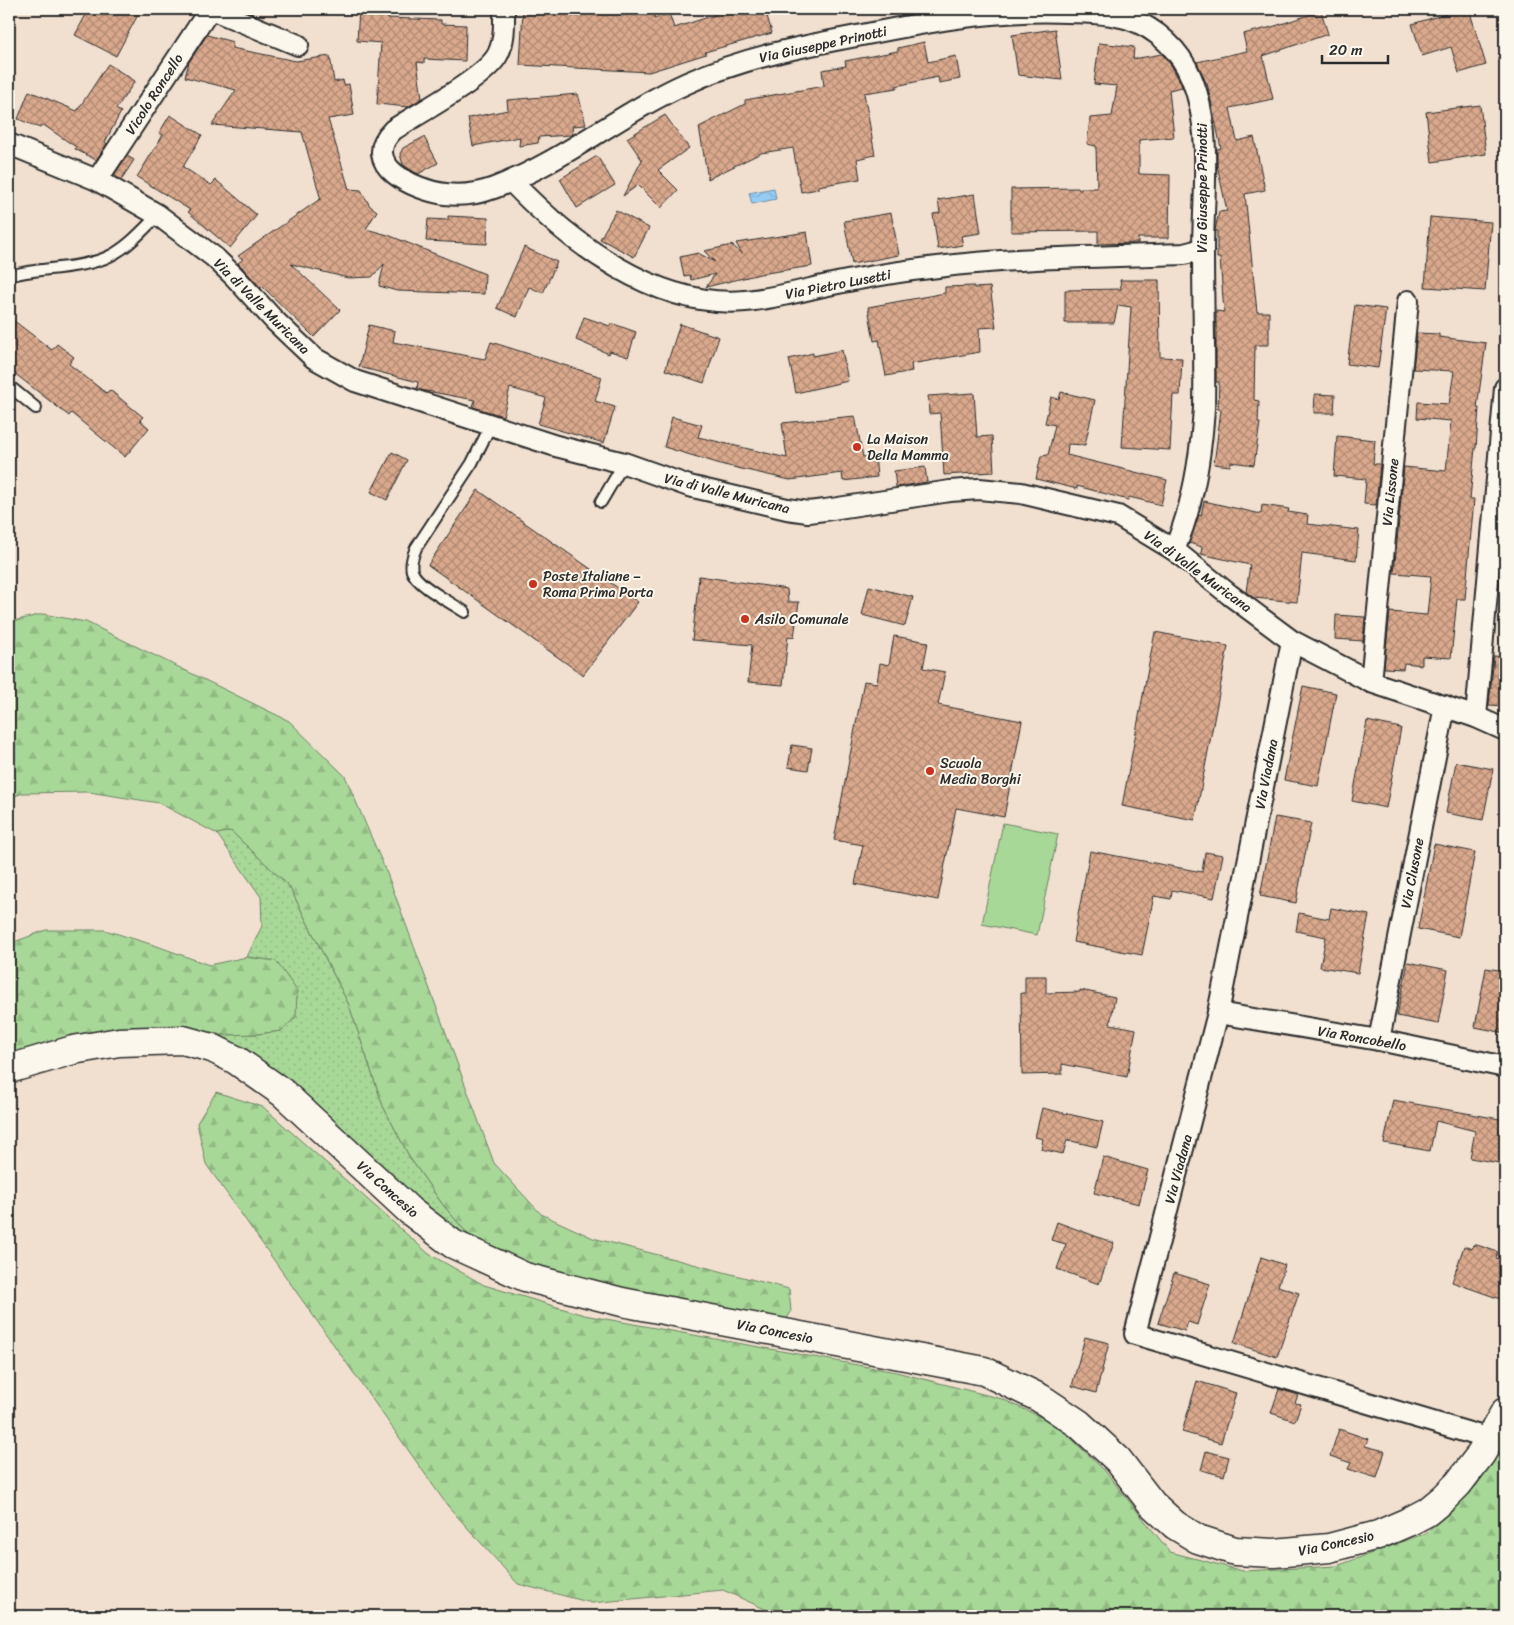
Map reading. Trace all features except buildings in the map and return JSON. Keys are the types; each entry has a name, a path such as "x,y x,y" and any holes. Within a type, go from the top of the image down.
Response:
{"street":[{"path":"210,9 298,45"},
{"name":"Vicolo Roncello","path":"97,180 210,9"},
{"name":"Via Giuseppe Prinotti","path":"504,9 503,39 498,56 492,64 393,130 384,140 382,152 385,162 396,175 412,185 431,192 467,195 485,191 511,181 578,146 678,87 724,68 768,55 826,42 958,17 1023,11 1102,14 1134,21 1160,36 1180,58 1191,76 1200,107 1204,138 1203,422 1188,514 1174,550"},
{"name":"Via di Valle Muricana","path":"9,144 97,180 158,215 214,257 304,349 325,365 370,387 556,446 624,463 689,486 773,507 798,511 851,507 971,489 991,489 1021,493 1118,516 1174,550 1292,641 1371,682 1476,717 1505,730"},
{"name":"Via Pietro Lusetti","path":"511,181 547,215 599,256 638,278 671,292 697,299 714,301 745,301 767,298 877,276 940,266 1006,261 1184,254 1203,249"},
{"name":"Via Lissone","path":"1371,682 1408,302"},
{"path":"1476,717 1505,388"},
{"name":"Via Viadana","path":"1292,641 1218,1013 1135,1334 1490,1439"},
{"name":"Via Clusone","path":"1379,1040 1445,706"},
{"name":"Via Roncobello","path":"1218,1013 1379,1040 1505,1067"},
{"name":"Via Concesio","path":"9,1069 73,1050 119,1042 183,1040 212,1048 236,1060 283,1093 410,1211 452,1244 525,1277 622,1302 984,1371 1040,1398 1080,1424 1118,1460 1152,1504 1175,1525 1198,1539 1235,1551 1274,1554 1309,1551 1350,1543 1400,1526 1426,1512 1444,1498 1471,1467 1505,1412"}],"lane":[{"path":"9,276 88,264 108,258 131,243 158,215"},
{"path":"9,386 36,408"},
{"path":"465,612 418,580 412,568 412,561 416,548 472,462 491,425"},
{"path":"601,502 624,463"}],"green space":[{"path":"43,614 86,622 289,721 345,776 388,876 494,1163 541,1214 593,1238 789,1289 791,1312 783,1325 536,1273 479,1247 443,1205 410,1158 383,1106 349,1005 289,886 231,831 217,834 159,803 89,792 23,793 9,798 9,622"},
{"path":"1003,823 1058,834 1037,935 982,924"},
{"path":"231,830 289,886 349,1005 383,1106 410,1158 443,1205 479,1247 448,1228 387,1175 302,1090 221,1035 281,1031 276,961 247,957 262,926 261,897 217,834"},
{"path":"46,930 105,930 209,965 247,957 276,961 297,991 296,1017 281,1031 257,1034 221,1035 175,1026 92,1035 9,1059 9,944"},
{"path":"216,1092 263,1107 429,1254 484,1285 584,1315 896,1372 1002,1399 1056,1424 1104,1470 1170,1552 1243,1571 1337,1566 1426,1533 1477,1485 1505,1438 1505,1616 771,1616 767,1610 723,1590 592,1603 518,1584 447,1505 206,1164 197,1123"}],"water":[{"path":"774,188 776,199 752,204 749,193"}],"place":[{"name":"La Maison Della Mamma","path":"857,447"},
{"name":"Poste Italiane – Roma Prima Porta","path":"533,584"},
{"name":"Asilo Comunale","path":"745,619"},
{"name":"Scuola Media Borghi","path":"930,771"}]}
